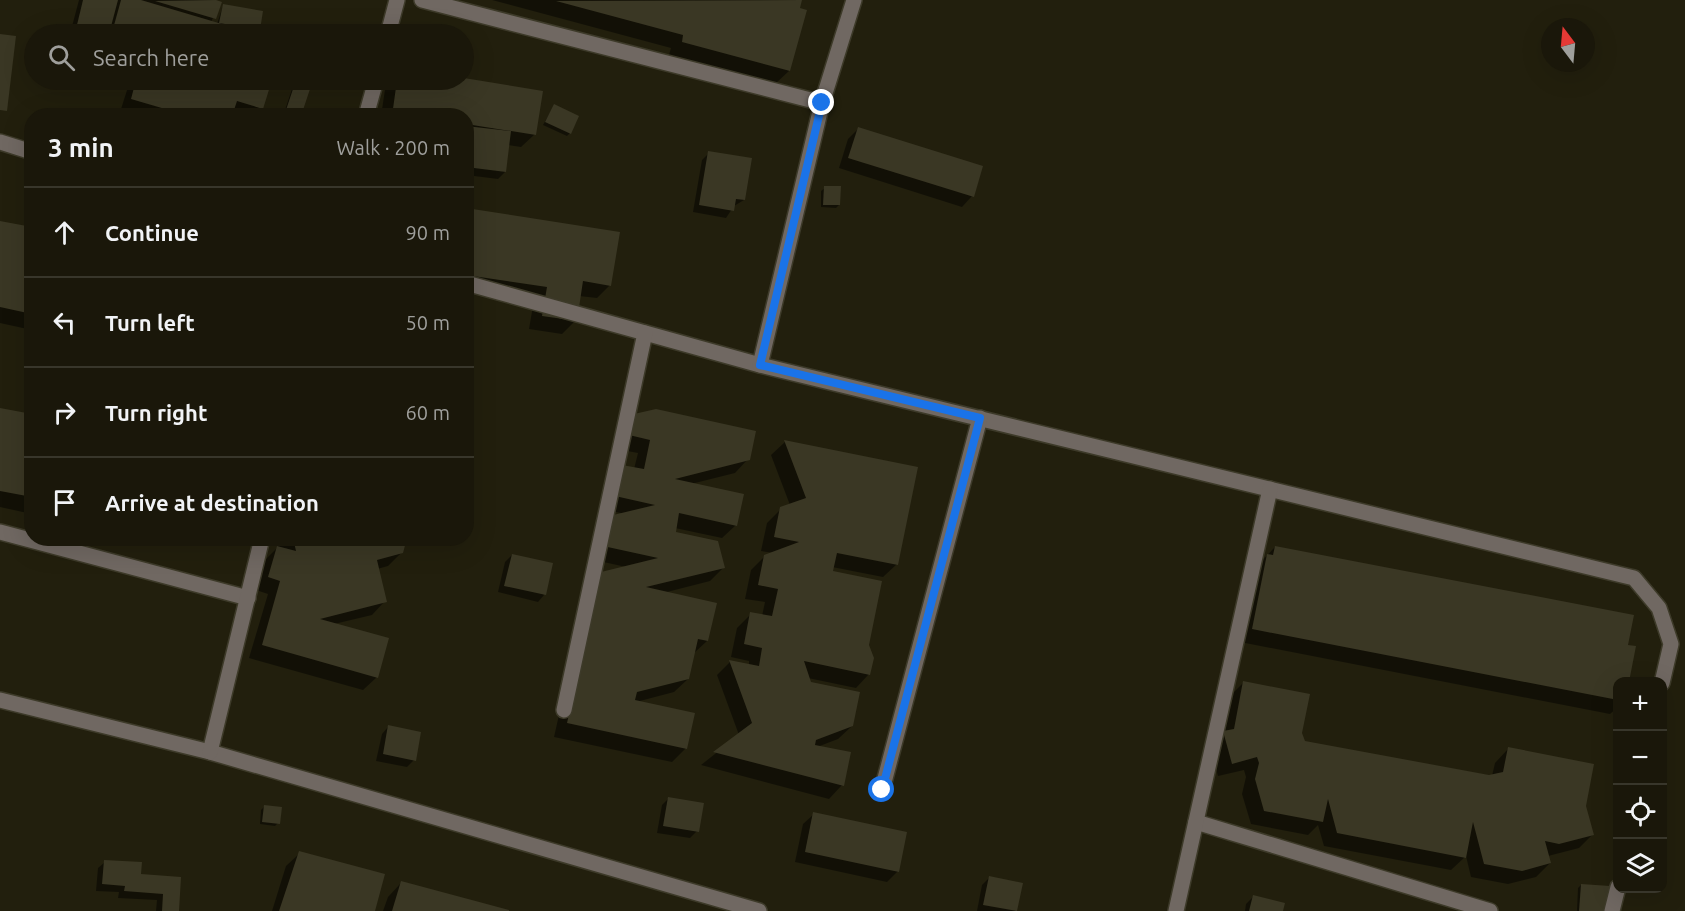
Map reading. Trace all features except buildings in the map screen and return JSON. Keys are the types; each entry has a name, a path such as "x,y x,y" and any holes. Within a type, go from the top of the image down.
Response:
{"street":[{"path":"391,24 397,0"},
{"path":"422,0 822,103"},
{"path":"760,365 822,103 854,0"},
{"path":"368,108 373,90"},
{"path":"0,142 24,150"},
{"path":"474,285 760,365 1634,578 1659,608 1671,644 1663,677"},
{"path":"564,710 645,333"},
{"path":"882,790 980,418"},
{"path":"1176,911 1270,489"},
{"path":"0,532 24,538"},
{"path":"53,546 248,598"},
{"path":"210,752 260,546"},
{"path":"0,700 210,752 759,911"},
{"path":"1197,822 1491,911"},
{"path":"1612,911 1616,893"}],"route":[{"path":"822,103 760,365 980,418 882,790"}]}
